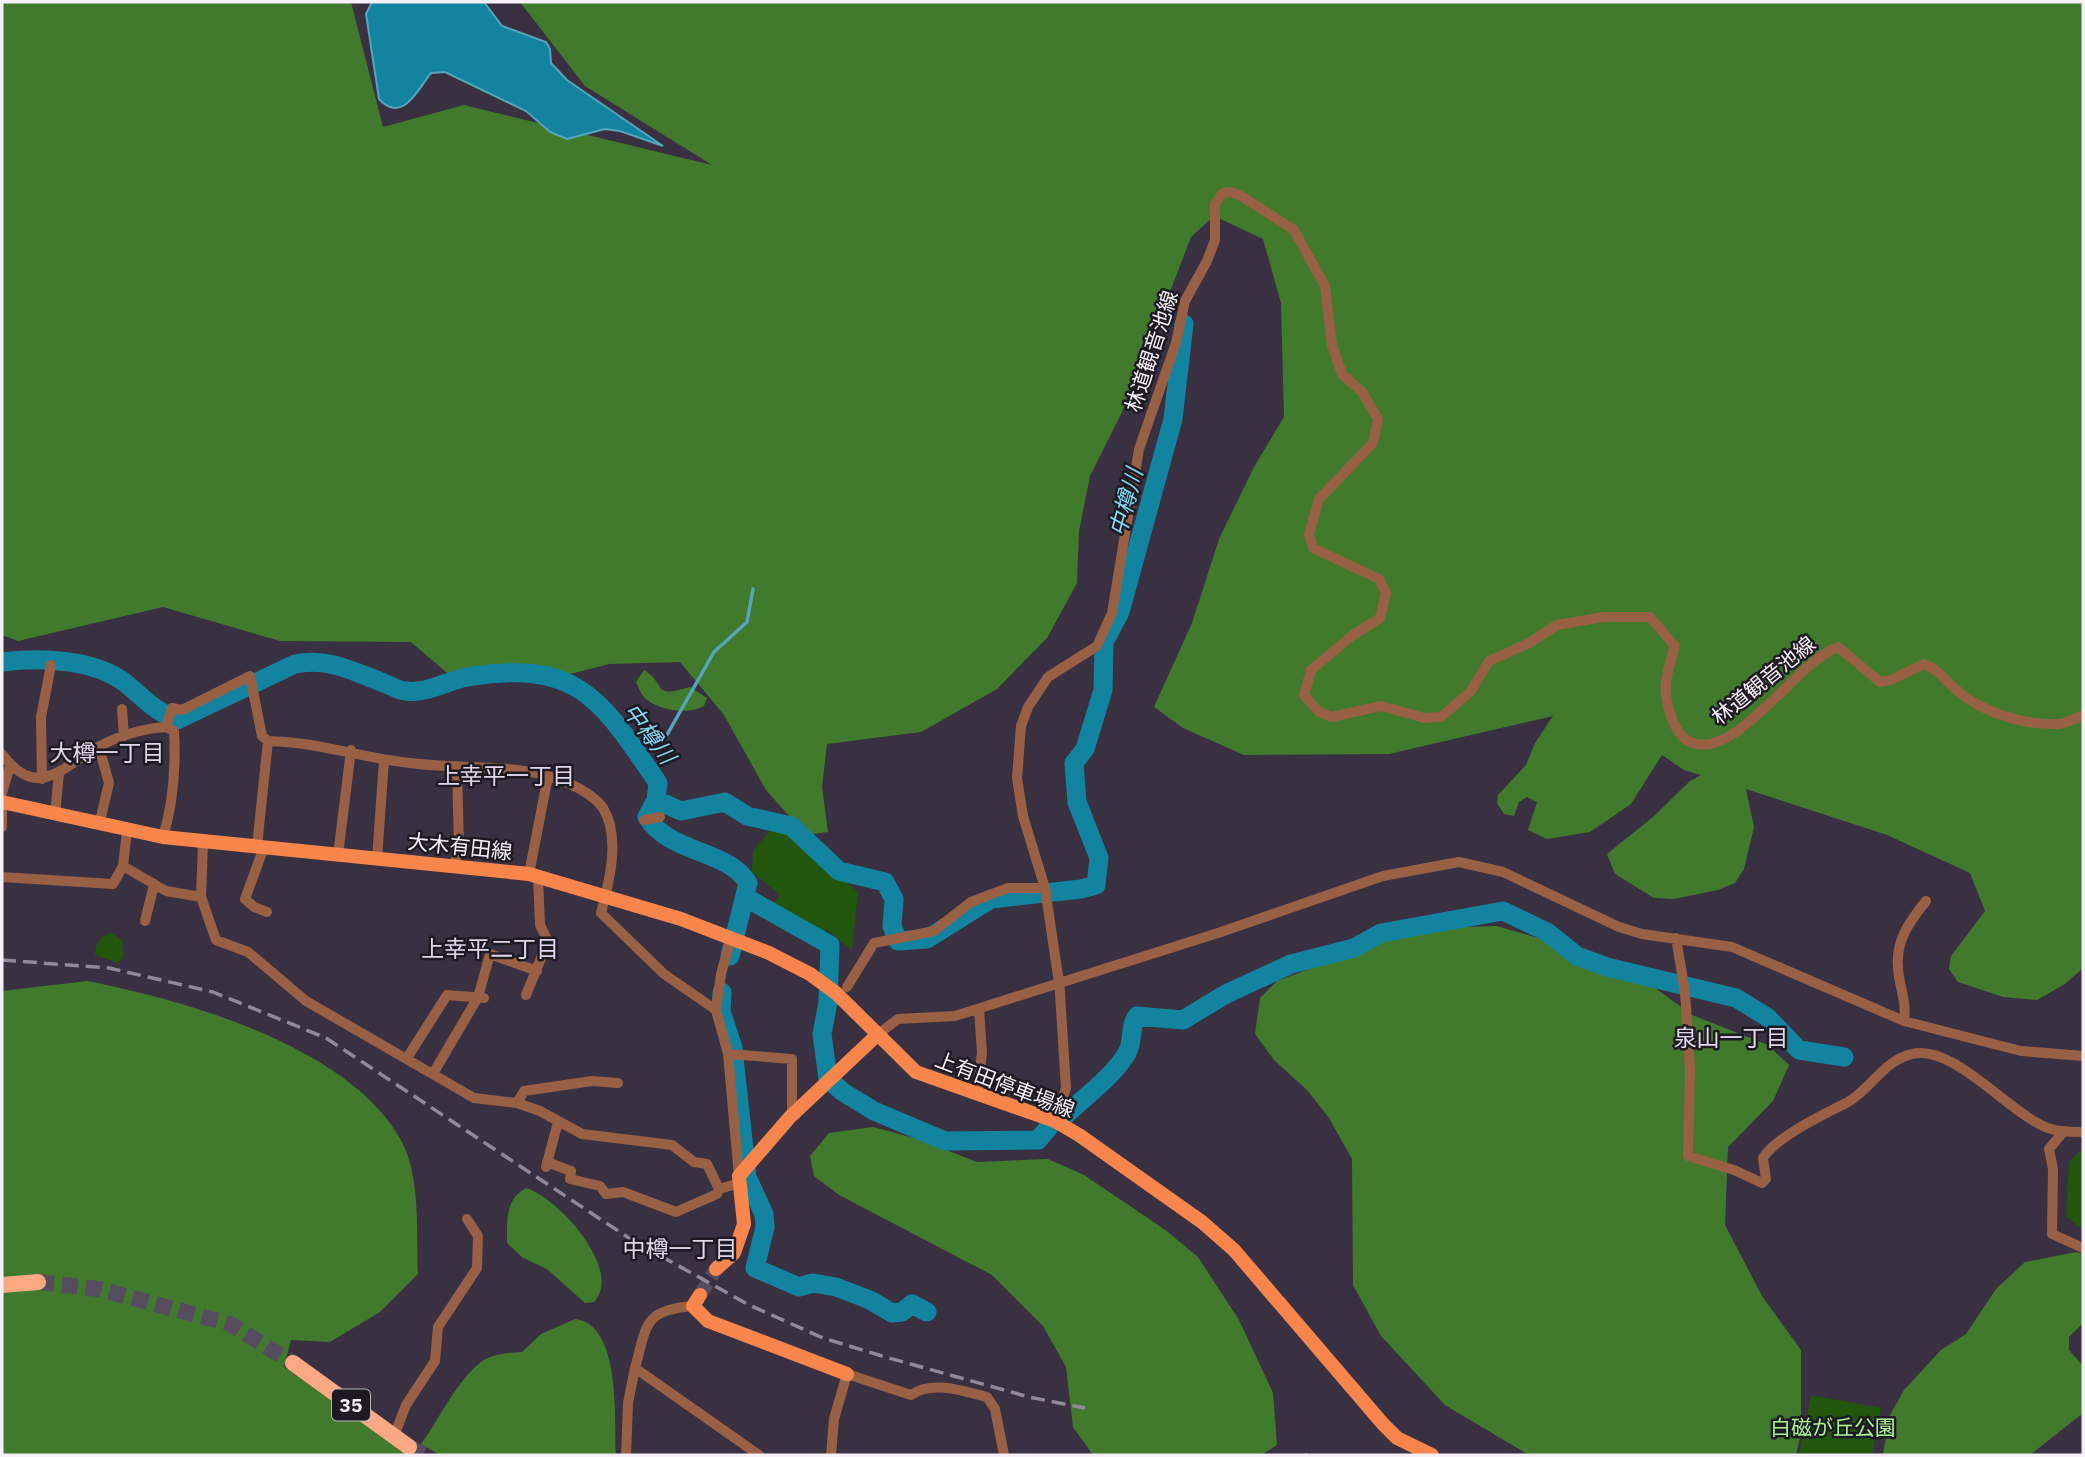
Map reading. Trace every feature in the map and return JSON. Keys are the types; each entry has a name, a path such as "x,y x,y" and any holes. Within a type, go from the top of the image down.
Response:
{"highway":[{"path":"2,1285 38,1282"},
{"name":"35","path":"293,1363 409,1447"}],"main road":[{"name":"大木有田線","path":"2,802 127,831 203,843 454,865 533,875 606,895 731,938 810,974 836,993 877,1035"},
{"name":"上有田停車場線","path":"877,1035 916,1072 1055,1121 1079,1135 1221,1237 1360,1400 1397,1438 1432,1455"},
{"path":"716,1269 734,1253 744,1224 740,1179 792,1116 877,1035"},
{"path":"696,1301 708,1321 847,1374"}],"street":[{"name":"林道観音池線","path":"1059,983 1045,888 1023,816 1017,778 1021,726 1028,707 1048,677 1097,646 1112,613 1139,449 1175,343 1185,301 1215,240 1215,204 1223,193 1232,192 1243,197 1294,230 1325,286 1332,345 1342,374 1362,392 1378,419 1373,443 1319,499 1312,518 1309,534 1313,548 1379,579 1386,593 1380,618 1353,635 1311,670 1304,695 1318,711 1331,717 1381,706 1424,718 1441,717 1471,691 1489,661 1530,643 1557,625 1604,617 1650,617 1674,645 1665,683 1674,726 1686,740 1701,746 1726,739 1750,721 1814,661 1838,647 1880,682 1891,680 1924,664 1940,671 1953,687 1981,707 2003,717 2060,724 2083,715"},
{"path":"42,779 41,717 51,665"},
{"path":"163,837 173,803 174,731 168,721 172,708 182,709 250,677 262,736 268,741 318,744 384,760 457,768 512,770 548,776 567,783 597,802 605,810 613,867 601,913 664,974 716,1010"},
{"path":"122,709 124,736"},
{"path":"2,754 10,765 29,779 42,779 59,773 99,747 168,721"},
{"path":"267,912 254,907 245,899 260,847 268,741"},
{"path":"99,747 109,783 99,825"},
{"path":"338,855 351,751"},
{"path":"377,859 384,760"},
{"path":"2,793 10,765"},
{"path":"454,865 459,839 457,768"},
{"path":"55,815 59,773"},
{"path":"526,995 548,941 540,925 533,875 548,776"},
{"path":"2,802 2,827"},
{"path":"644,820 660,817"},
{"path":"2,877 113,884 123,866 127,831"},
{"path":"203,843 201,897 216,940 248,952 306,1001 434,1072 474,1098 517,1103 540,1111 582,1134 672,1145 694,1161 707,1164 719,1189"},
{"path":"877,1035 898,1018 956,1016 1218,933 1383,876 1459,862 1503,872 1619,927 1642,934 1732,947 1904,1021 2021,1051 2082,1053"},
{"path":"123,866 154,885 183,896 201,897"},
{"path":"145,921 154,885"},
{"path":"847,987 874,943 934,931 971,902 1008,888 1045,888 1059,983 1066,1088 1055,1121"},
{"path":"1904,1021 1906,1006 1896,956 1906,926 1926,901"},
{"path":"558,1122 547,1165 571,1171 570,1179 598,1182 606,1194 623,1192 676,1212 717,1194 719,1189 740,1179 733,1054 716,1010 721,974 731,938"},
{"path":"1676,938 1685,992 1690,1070 1688,1156 1734,1170 1762,1183 1766,1179 1763,1158 1768,1150 1854,1098 1870,1081 1912,1054 1923,1053 1947,1062 1986,1084 2037,1123 2064,1131 2083,1132"},
{"path":"434,1072 482,998 490,954 537,971"},
{"path":"407,1058 447,995 482,998"},
{"path":"977,1095 982,1053 979,1009"},
{"path":"733,1054 792,1059 792,1116"},
{"path":"517,1103 524,1091 592,1081 618,1083"},
{"path":"2064,1131 2049,1149 2053,1169 2052,1234 2083,1248"},
{"path":"394,1436 406,1405 425,1380 435,1361 438,1327 477,1268 478,1236 467,1219"},
{"path":"626,1455 628,1403 635,1368 651,1319 660,1311 696,1301"},
{"path":"635,1368 759,1455"},
{"path":"831,1455 834,1419 847,1374 911,1395 921,1388 943,1388 988,1397 995,1409 1004,1455"}],"green space":[{"path":"2,2 351,2 383,127 464,105 712,165 585,86 520,2 2083,2 2083,968 2065,984 2037,1000 2003,997 1958,982 1949,969 1951,956 1985,911 1970,873 1887,835 1746,789 1754,827 1744,869 1735,883 1718,890 1674,899 1654,898 1615,874 1607,854 1653,817 1690,781 1701,775 1684,770 1662,755 1631,804 1590,832 1547,839 1528,830 1537,802 1527,797 1519,802 1514,816 1504,814 1497,803 1498,795 1526,765 1535,743 1553,716 1389,754 1244,755 1183,728 1154,707 1192,623 1219,539 1254,467 1284,417 1281,303 1263,239 1214,216 1191,237 1157,326 1144,340 1122,412 1090,476 1079,531 1077,583 1047,638 997,689 921,732 827,744 822,787 828,832 806,835 766,790 724,715 680,662 609,664 547,680 453,678 411,642 280,641 163,607 18,641 2,635"},
{"path":"644,670 664,691 690,687 707,698 704,706 682,711 650,702 643,696 636,682"},
{"path":"772,828 789,831 858,892 852,950 826,929 821,933 774,903 780,895 752,872 753,851"},
{"path":"1497,926 1562,945 1636,974 1692,1015 1768,1045 1789,1065 1773,1101 1728,1147 1725,1225 1762,1296 1801,1350 1801,1433 1796,1455 1529,1455 1445,1405 1381,1336 1353,1285 1352,1159 1329,1118 1307,1090 1274,1060 1255,1034 1260,998 1277,981 1420,928"},
{"path":"112,933 122,941 123,957 118,963 95,955 99,941"},
{"path":"87,981 127,989 217,1015 306,1054 345,1079 378,1109 402,1142 415,1189 418,1274 380,1312 330,1342 291,1340 284,1367 411,1455 2,1455 2,991"},
{"path":"873,1127 918,1139 977,1162 1048,1159 1084,1175 1164,1229 1198,1257 1239,1320 1273,1393 1277,1445 1261,1455 1093,1455 1073,1427 1066,1367 1043,1326 992,1275 839,1195 814,1176 810,1156 829,1133"},
{"path":"2083,1148 2083,1230 2066,1216 2069,1162"},
{"path":"526,1188 539,1194 569,1219 594,1254 600,1272 601,1288 594,1302 585,1303 547,1269 523,1258 507,1243 507,1219 511,1204"},
{"path":"2076,1252 2083,1254 2083,1323 2069,1337 2069,1350 2083,1366 2083,1413 2030,1455 1883,1455 1889,1417 1904,1390 1941,1350 1966,1334 1996,1289 2025,1262"},
{"path":"575,1319 590,1325 601,1338 608,1356 615,1399 616,1455 440,1455 421,1444 458,1387 475,1367 493,1356 522,1352 541,1334"},
{"name":"白磁が丘公園","path":"1811,1395 1881,1408 1872,1455 1799,1455"}],"water":[{"path":"372,2 484,2 502,26 546,42 550,49 551,63 567,80 663,146 620,131 605,129 567,139 550,132 526,111 445,72 431,73 402,107 387,106 379,99 366,14"}],"waterway":[{"name":"中樽川","path":"656,800 681,811 725,802 747,816 791,826 839,871 885,882 894,899 892,926 898,941 927,939 991,899 1096,885 1099,858 1077,802 1074,763 1085,749 1103,690 1104,642 1120,612 1173,419 1184,324"},
{"path":"664,740 714,652 747,622 753,589"},
{"name":"中樽川","path":"2,662 49,660 97,668 124,682 155,708 177,720 295,664 307,662 341,667 406,691 429,689 467,677 505,673 536,674 561,680 582,691 601,707 658,783 656,800 647,817 657,829 670,838 727,864 739,872 748,883 730,956"},
{"path":"745,897 830,945 828,1002 822,1034 828,1079 843,1092 874,1111 945,1141 1038,1140 1049,1127"},
{"path":"1065,1116 1121,1062 1129,1048 1137,1016 1183,1020 1226,994 1291,964 1354,948 1381,933 1503,911 1547,932 1577,956 1607,967 1736,998 1767,1017 1799,1050 1844,1057"},
{"path":"722,992 721,1011 733,1048 747,1177 764,1214 765,1227 755,1268 799,1287 813,1283 836,1287 870,1300 892,1313 902,1312 912,1304 927,1312"}],"tunnel":[{"path":"700,1295 716,1269"},
{"path":"38,1282 99,1289 230,1324 293,1363"},
{"path":"409,1447 425,1455"}],"railway":[{"path":"2,960 109,968 213,992 326,1038 632,1240 749,1305 823,1338 1029,1397 1085,1408"}],"district":[{"name":"大樽一丁目","path":"107,752"},
{"name":"上幸平一丁目","path":"506,775"},
{"name":"上幸平二丁目","path":"490,948"},
{"name":"泉山一丁目","path":"1731,1037"},
{"name":"中樽一丁目","path":"680,1248"}]}
